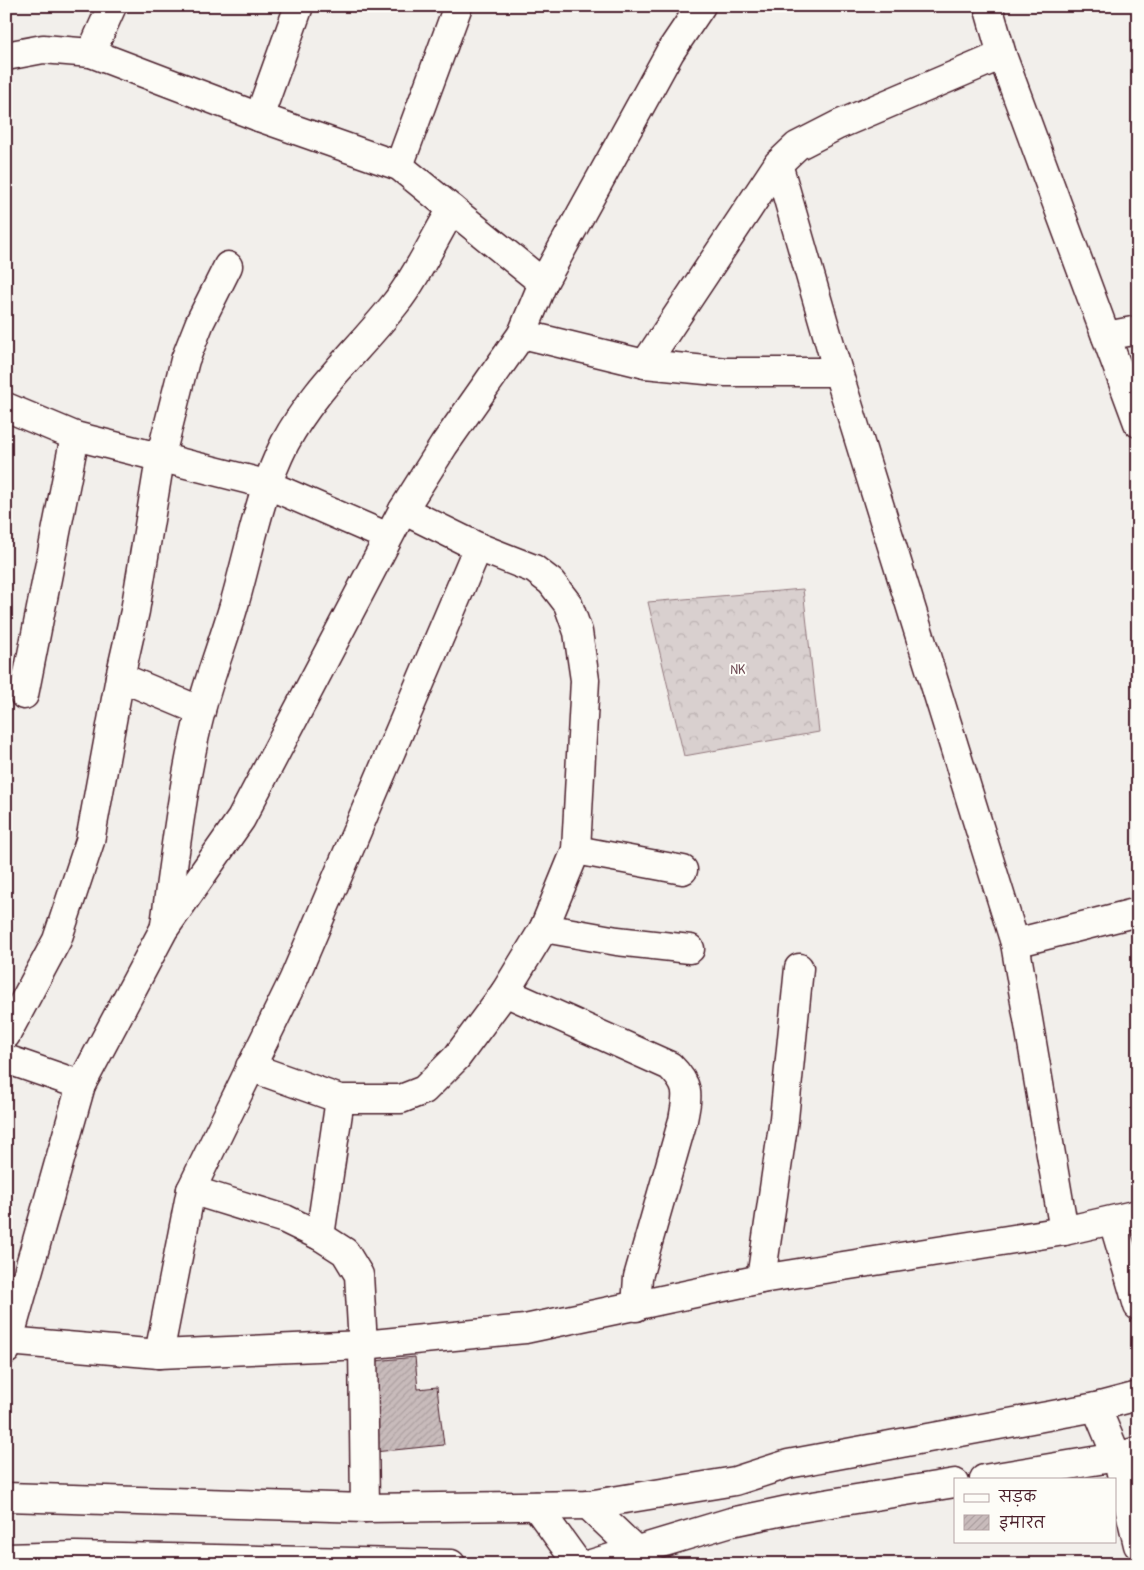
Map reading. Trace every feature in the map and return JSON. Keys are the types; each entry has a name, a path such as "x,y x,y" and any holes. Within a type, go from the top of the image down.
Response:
{"street":[{"path":"91,53 112,6"},
{"path":"259,117 299,6"},
{"path":"399,166 458,6"},
{"path":"701,6 670,52 543,283 522,334 444,445 403,510 241,819 164,929 80,1085 7,1346 159,1354 363,1345 525,1329 762,1279 1064,1230 1125,1218 1138,1306"},
{"path":"988,6 1002,55 1138,423"},
{"path":"6,56 43,49 91,53 259,117 399,166 543,283"},
{"path":"645,364 778,164 797,146 838,125 1002,55"},
{"path":"778,164 838,372 1015,943 1064,1230"},
{"path":"164,929 181,809 201,711 234,606 266,484 305,408 326,382 362,345 397,302 452,209"},
{"path":"6,1035 57,940 90,841 120,677 135,611 160,459 186,360 200,322 228,266"},
{"path":"1106,336 1138,330"},
{"path":"522,334 645,364 726,372 838,372"},
{"path":"6,408 76,436 160,459 266,484 388,537"},
{"path":"24,695 76,436"},
{"path":"250,1067 340,1099 401,1099 424,1090 456,1057 505,992 544,928 576,850 585,680 578,632 568,604 551,582 534,569 478,546 403,510"},
{"path":"159,1354 192,1190 293,981 478,546"},
{"path":"120,677 201,711"},
{"path":"576,850 683,870"},
{"path":"1015,943 1138,912"},
{"path":"544,928 617,941 690,950"},
{"path":"762,1279 784,1119 799,968"},
{"path":"505,992 670,1066 683,1079 687,1096 638,1278 636,1306"},
{"path":"6,1059 80,1085"},
{"path":"320,1236 340,1099"},
{"path":"192,1190 285,1219 320,1236 345,1252 359,1275 363,1345 365,1508"},
{"path":"6,1497 365,1508 588,1506 735,1482 788,1464 1096,1407 1138,1396"},
{"path":"1096,1407 1127,1454 1138,1545"},
{"path":"990,1478 1127,1454"},
{"path":"591,1564 643,1558 731,1522 788,1510 954,1483"},
{"path":"536,1506 578,1564"},
{"path":"588,1506 643,1558"},
{"path":"6,1558 85,1556 451,1564"}],"green space":[{"name":"NK","path":"803,589 819,732 684,756 648,602"}],"building":[{"path":"415,1357 418,1389 437,1387 444,1445 374,1452 365,1362"}]}
